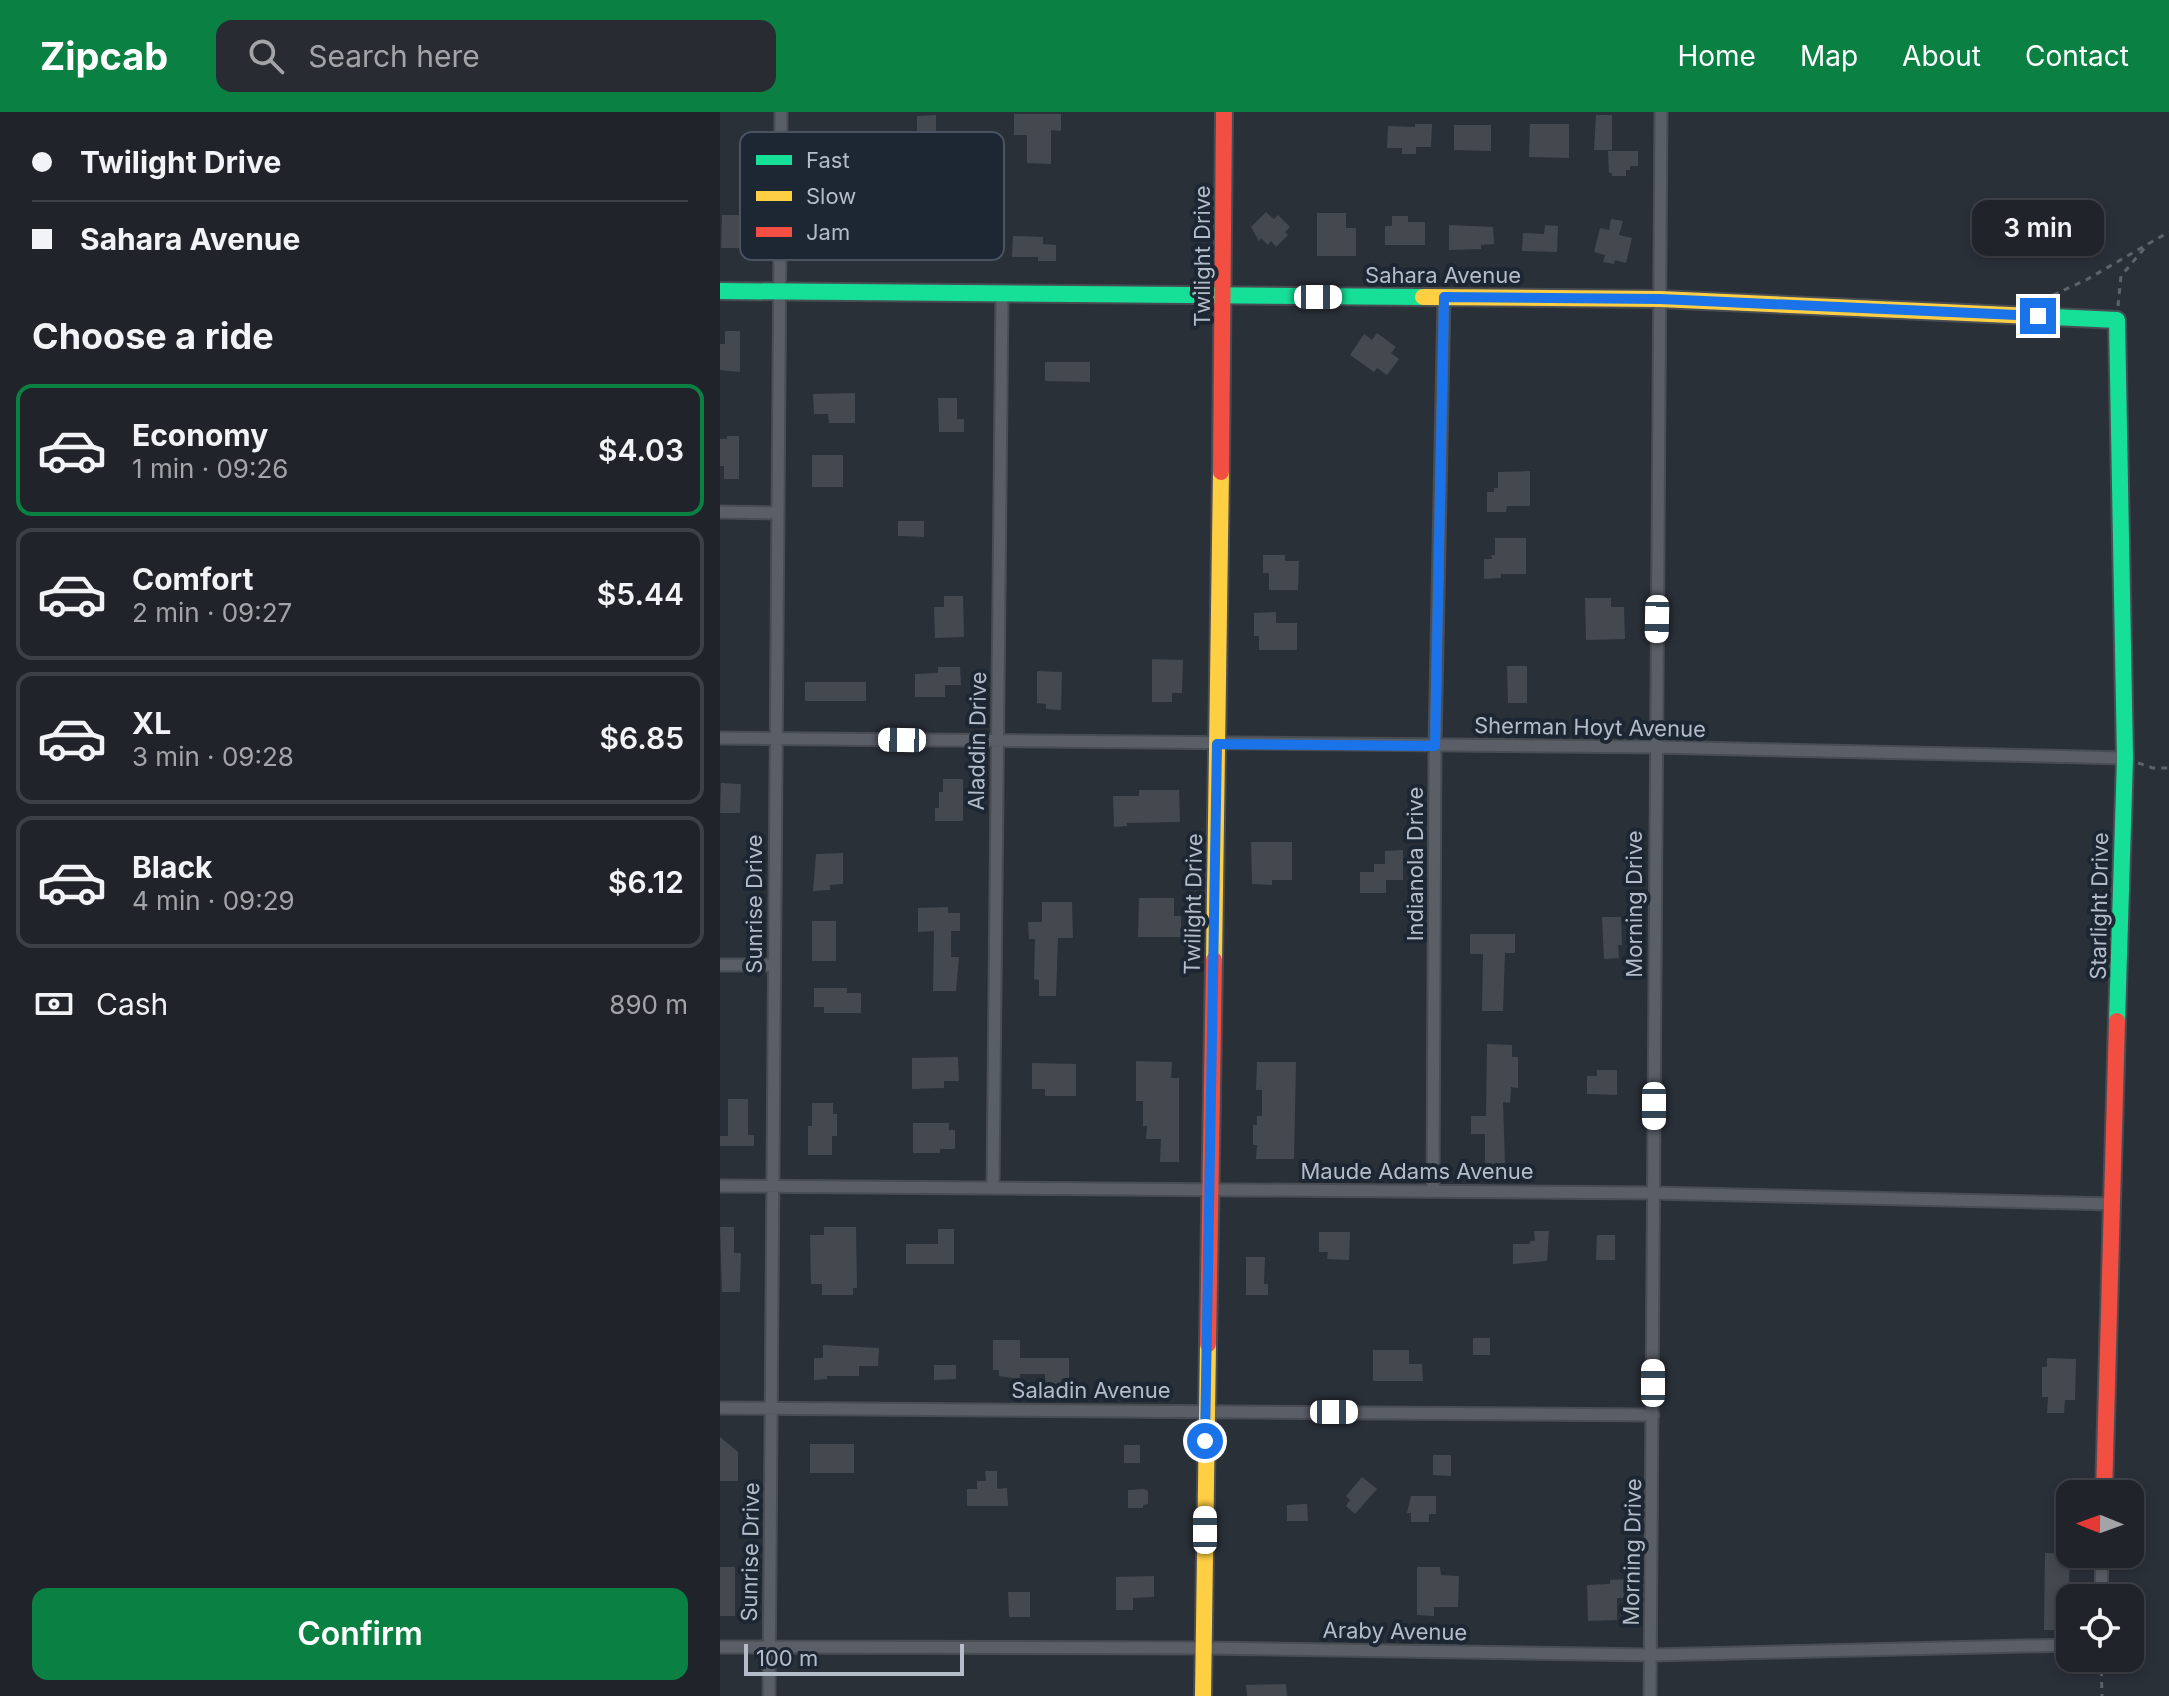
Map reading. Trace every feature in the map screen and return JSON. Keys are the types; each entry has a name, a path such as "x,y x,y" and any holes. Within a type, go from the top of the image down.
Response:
{"street":[{"name":"Twilight Drive","path":"1203,1696 1224,296 1224,112"},
{"name":"Morning Drive","path":"1650,1696 1661,112"},
{"name":"Sunrise Drive","path":"769,1696 781,260"},
{"name":"Sahara Avenue","path":"720,291 1660,299 2117,320"},
{"name":"Aladdin Drive","path":"993,1187 1002,295"},
{"name":"Indianola Drive","path":"1433,1191 1435,746 1444,297"},
{"name":"Starlight Drive","path":"2104,1480 2125,758 2117,320"},
{"path":"720,512 777,513"},
{"name":"Sherman Hoyt Avenue","path":"720,738 1655,747 2125,758"},
{"path":"720,965 773,965"},
{"name":"Maude Adams Avenue","path":"720,1186 1654,1193 2113,1204"},
{"name":"Saladin Avenue","path":"720,1408 1653,1415"},
{"name":"Araby Avenue","path":"720,1647 1204,1648 1651,1655 2056,1645"}],"path":[{"path":"2041,300 2086,280 2169,232"},
{"path":"2117,320 2121,276 2148,244"},
{"path":"2125,758 2153,768 2169,768"},
{"path":"2101,1672 2102,1696"}],"building":[{"path":"1014,114 1061,114 1061,131 1051,130 1051,164 1027,163 1027,135 1014,135"},
{"path":"936,115 936,132 917,132 917,116"},
{"path":"1596,115 1612,115 1612,150 1594,150"},
{"path":"1415,124 1432,124 1431,147 1416,147 1416,154 1402,154 1402,148 1387,148 1388,126 1415,127"},
{"path":"1530,124 1569,124 1569,158 1529,157"},
{"path":"1454,125 1491,125 1491,151 1454,150"},
{"path":"1608,151 1638,151 1638,166 1630,166 1626,176 1612,176 1609,173"},
{"path":"1266,212 1274,219 1278,215 1290,227 1285,232 1288,235 1276,247 1271,241 1268,245 1261,238 1259,241 1251,227"},
{"path":"1317,213 1346,213 1346,228 1356,228 1356,256 1317,256"},
{"path":"722,215 739,215 740,248 721,248"},
{"path":"1392,216 1408,216 1408,222 1425,222 1425,245 1385,245 1385,226 1392,226"},
{"path":"1611,219 1623,221 1619,235 1632,238 1626,263 1615,260 1614,264 1603,262 1605,255 1594,252 1600,228 1609,230"},
{"path":"1449,225 1493,227 1494,244 1481,245 1481,249 1449,250"},
{"path":"1545,225 1558,226 1557,252 1522,251 1523,233 1544,234"},
{"path":"1013,236 1043,237 1043,244 1056,245 1056,261 1012,257"},
{"path":"725,331 740,331 740,372 720,370 720,344 725,344"},
{"path":"1377,333 1396,347 1391,353 1399,359 1387,375 1377,368 1374,372 1350,355 1364,334 1372,340"},
{"path":"1045,362 1090,362 1090,382 1045,381"},
{"path":"855,393 855,423 829,423 828,414 814,414 813,394"},
{"path":"938,398 957,398 957,419 964,419 964,432 939,432"},
{"path":"727,436 739,436 739,479 724,479 724,466 720,466 720,439 727,439"},
{"path":"812,455 843,455 843,487 812,487"},
{"path":"1530,471 1530,506 1507,506 1506,512 1487,512 1487,492 1498,488 1498,472"},
{"path":"898,521 924,521 924,537 898,536"},
{"path":"1495,538 1526,538 1526,574 1501,574 1501,578 1484,579 1484,559 1492,559 1491,555 1495,555"},
{"path":"1263,555 1285,555 1285,561 1299,561 1298,590 1269,590 1269,573 1263,573"},
{"path":"944,596 963,596 964,637 935,638 934,607 944,607"},
{"path":"1585,598 1611,598 1611,607 1624,607 1625,639 1586,640"},
{"path":"1276,612 1276,623 1297,623 1297,650 1259,650 1259,636 1254,636 1254,613"},
{"path":"1152,659 1183,660 1182,693 1172,693 1172,702 1152,702"},
{"path":"1507,666 1527,666 1527,703 1508,703"},
{"path":"938,667 960,667 961,685 945,685 945,697 915,697 915,674 938,673"},
{"path":"1037,671 1062,672 1061,710 1046,709 1046,704 1037,703"},
{"path":"805,682 866,682 866,701 805,701"},
{"path":"943,779 963,779 963,821 935,821 939,792 943,792"},
{"path":"721,783 741,784 740,813 720,813"},
{"path":"1139,790 1179,790 1180,822 1127,823 1127,826 1114,827 1113,796 1139,796"},
{"path":"1251,842 1292,842 1292,880 1272,880 1272,885 1252,884"},
{"path":"1403,850 1403,880 1386,880 1386,893 1360,893 1360,872 1374,872 1374,864 1385,864 1385,851"},
{"path":"843,853 843,884 830,885 830,890 813,891 816,854"},
{"path":"1139,898 1174,898 1174,916 1181,916 1181,937 1138,937"},
{"path":"1042,902 1072,902 1073,938 1058,938 1056,996 1039,996 1039,980 1034,979 1035,939 1029,939 1028,922 1042,922"},
{"path":"948,907 948,913 960,913 960,931 951,931 951,957 959,957 956,991 933,991 934,931 918,932 918,908"},
{"path":"1602,917 1621,917 1619,958 1604,959"},
{"path":"812,921 836,921 836,961 812,961"},
{"path":"1470,934 1515,934 1515,953 1505,953 1503,1011 1482,1011 1483,954 1470,954"},
{"path":"814,988 847,988 847,993 861,993 861,1013 824,1013 824,1007 814,1007"},
{"path":"1487,1044 1512,1045 1512,1057 1518,1057 1518,1088 1511,1087 1510,1103 1503,1102 1505,1165 1485,1166 1485,1134 1471,1134 1471,1116 1486,1116"},
{"path":"958,1057 959,1081 944,1081 944,1088 912,1089 912,1058"},
{"path":"1136,1061 1172,1062 1171,1078 1179,1078 1179,1162 1160,1162 1161,1139 1146,1139 1143,1101 1136,1101"},
{"path":"1257,1062 1296,1062 1294,1159 1256,1159 1253,1125 1257,1125 1257,1116 1262,1116 1262,1090 1256,1090"},
{"path":"1032,1063 1076,1064 1076,1096 1045,1096 1045,1089 1032,1089"},
{"path":"1597,1070 1617,1070 1617,1095 1587,1094 1587,1076 1597,1076"},
{"path":"728,1099 748,1099 748,1135 754,1135 754,1146 720,1146 720,1136 728,1136"},
{"path":"812,1103 833,1103 833,1114 837,1114 837,1136 832,1136 832,1155 808,1155"},
{"path":"913,1123 949,1123 949,1130 955,1130 955,1149 940,1149 940,1153 913,1153"},
{"path":"720,1227 734,1227 734,1253 741,1253 740,1292 722,1292"},
{"path":"824,1227 856,1227 857,1288 853,1288 853,1295 822,1295 822,1284 811,1284 810,1235 824,1235"},
{"path":"938,1229 954,1229 954,1264 906,1264 906,1244 938,1244"},
{"path":"1534,1231 1549,1231 1547,1261 1513,1264 1513,1244 1535,1241"},
{"path":"1319,1232 1350,1232 1349,1260 1327,1259 1328,1252 1319,1252"},
{"path":"1597,1235 1615,1235 1615,1260 1596,1260"},
{"path":"1246,1257 1265,1257 1264,1284 1268,1284 1268,1295 1246,1295"},
{"path":"1473,1338 1490,1338 1490,1355 1473,1355"},
{"path":"993,1340 1020,1340 1020,1358 1069,1358 1069,1385 1045,1385 1045,1374 1020,1374 1020,1379 999,1376 999,1370 993,1370"},
{"path":"823,1345 879,1348 878,1366 859,1366 859,1376 827,1376 827,1379 814,1380 814,1358 823,1358"},
{"path":"1373,1350 1409,1350 1409,1364 1422,1364 1423,1381 1373,1381"},
{"path":"2047,1358 2076,1359 2075,1400 2065,1400 2064,1413 2047,1413 2048,1397 2042,1397 2042,1367 2047,1367"},
{"path":"934,1365 956,1365 956,1379 934,1380"},
{"path":"720,1437 738,1452 738,1481 720,1481"},
{"path":"810,1444 854,1444 854,1473 810,1473"},
{"path":"1124,1445 1140,1445 1140,1463 1124,1463"},
{"path":"1433,1455 1451,1455 1451,1476 1433,1475"},
{"path":"985,1471 997,1471 997,1489 1007,1488 1008,1506 967,1506 967,1489 977,1489 977,1481 986,1481"},
{"path":"1362,1477 1377,1489 1355,1514 1346,1506 1350,1500 1346,1496"},
{"path":"1128,1490 1148,1491 1148,1504 1143,1508 1128,1508"},
{"path":"1411,1496 1436,1496 1436,1514 1429,1514 1429,1522 1411,1522 1411,1513 1407,1513"},
{"path":"1307,1504 1308,1521 1287,1521 1287,1505"},
{"path":"2045,1553 2056,1553 2056,1568 2070,1568 2069,1584 2056,1584 2056,1630 2044,1630"},
{"path":"720,1567 735,1567 735,1616 720,1616"},
{"path":"1417,1567 1440,1567 1441,1575 1459,1576 1458,1607 1434,1607 1434,1616 1417,1615"},
{"path":"1154,1576 1154,1597 1133,1598 1133,1610 1116,1610 1116,1577"},
{"path":"1627,1579 1627,1598 1617,1598 1617,1620 1588,1621 1587,1585 1610,1584 1610,1580"},
{"path":"1008,1592 1030,1592 1030,1617 1009,1617"},
{"path":"1286,1684 1287,1696 1247,1696 1246,1685"}],"traffic: fast":[{"path":"720,291 1423,297"},
{"path":"2032,316 2117,320 2125,758 2117,1021"}],"traffic: slow":[{"path":"1423,297 1660,299 2032,316"},
{"path":"1214,960 1221,472"},
{"path":"1203,1696 1208,1344"}],"traffic: jam":[{"path":"1221,472 1224,112"},
{"path":"1208,1344 1214,960"},
{"path":"2104,1480 2117,1021"}],"route":[{"path":"1205,1441 1217,744 1435,746 1444,297 1660,299 2038,316"}]}
